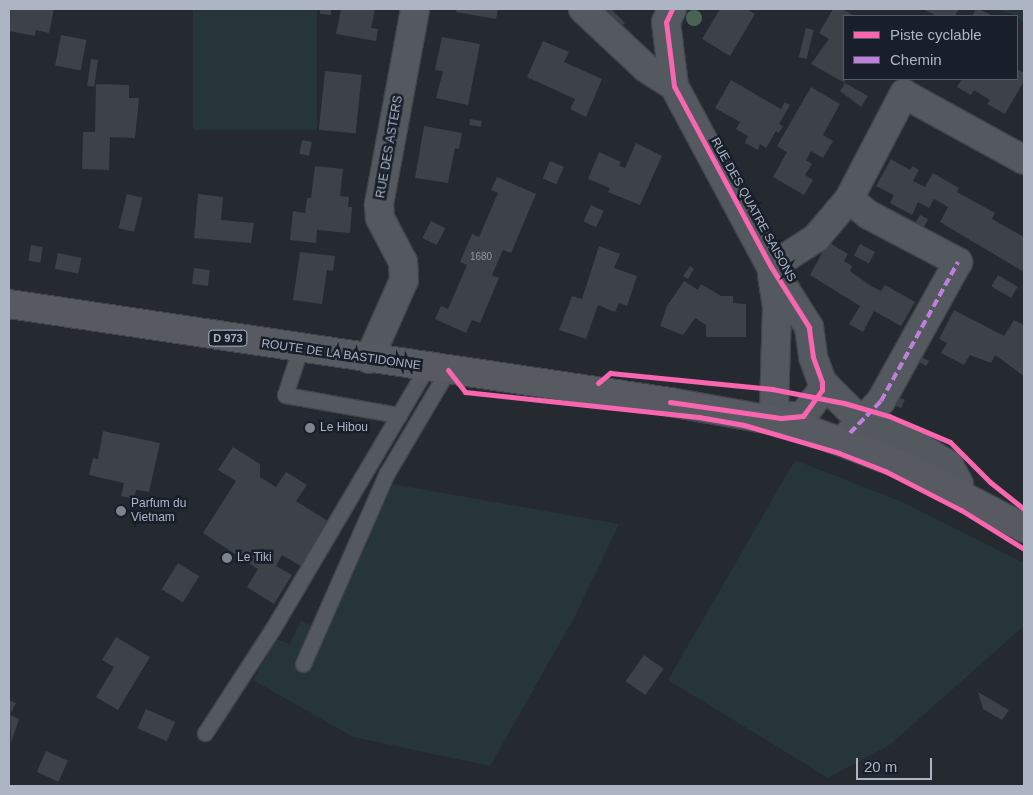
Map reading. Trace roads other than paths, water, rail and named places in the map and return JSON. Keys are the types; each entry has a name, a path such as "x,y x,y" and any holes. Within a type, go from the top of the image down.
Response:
{"main road":[{"name":"ROUTE DE LA BASTIDONNE","path":"9,304 369,360 670,402 787,416 905,466 1024,527"},
{"name":"ROUTE DE LA BASTIDONNE","path":"495,378 598,383 855,427 959,484 980,493 1024,527"}],"street":[{"name":"RUE DES ASTERS","path":"369,360 404,280 403,262 380,218 379,204 415,9"},
{"path":"584,9 646,68 674,86"},
{"name":"RUE DES QUATRE SAISONS","path":"672,9 666,22 674,86 771,266 809,327 813,357 822,382"},
{"path":"771,266 816,238 849,198 908,86 1024,160"},
{"path":"822,382 855,427 880,401 958,262 869,215 849,198"},
{"name":"RUE DES QUATRE SAISONS","path":"771,266 777,308 787,416"},
{"path":"787,416 822,390 822,382"}],"lane":[{"path":"300,349 285,394 399,415"},
{"path":"205,733 272,630 399,415 437,369"},
{"path":"303,664 387,473 437,369"}],"place":[{"name":"Le Hibou","path":"310,428"},
{"name":"Parfum du Vietnam","path":"121,511"},
{"name":"Le Tiki","path":"227,558"}]}
